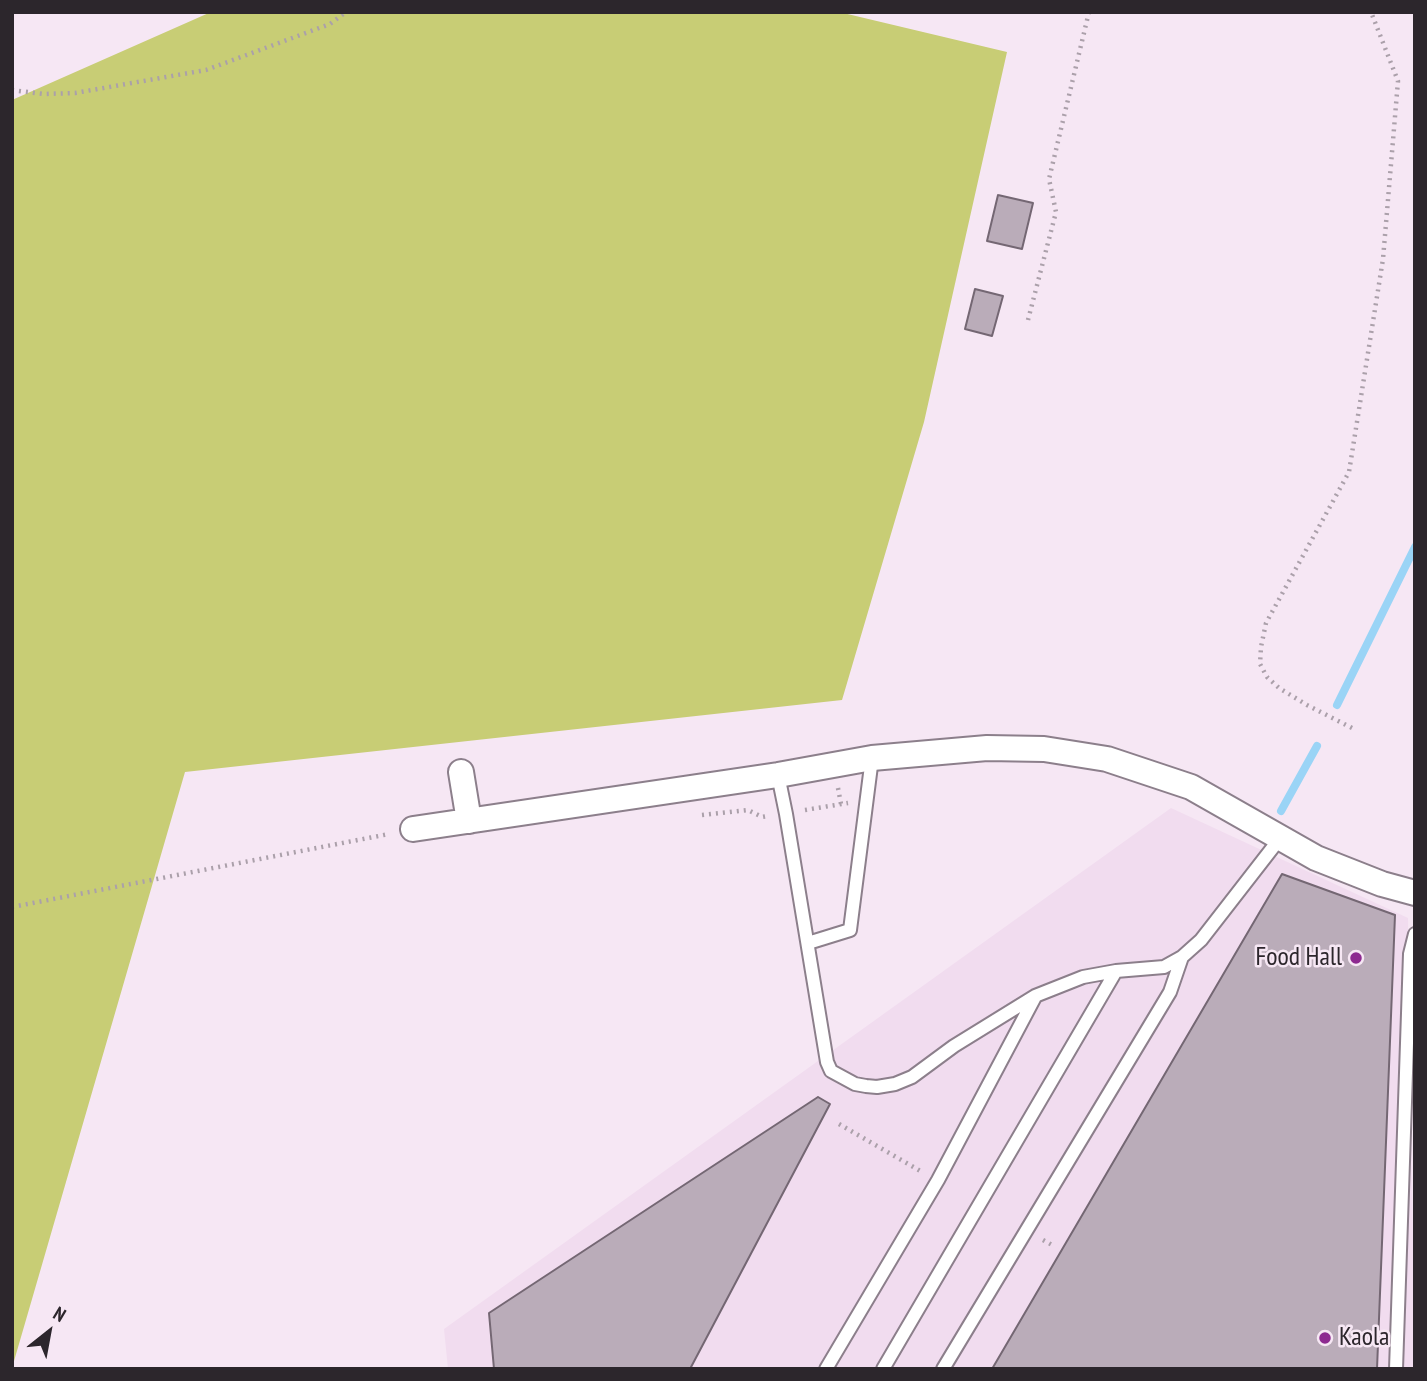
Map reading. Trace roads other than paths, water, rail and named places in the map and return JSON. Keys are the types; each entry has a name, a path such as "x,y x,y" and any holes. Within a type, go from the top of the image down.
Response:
{"street":[{"path":"413,829 778,775 872,758 987,748 1044,749 1107,759 1191,787 1316,858 1382,884 1415,892"},
{"path":"461,772 469,821"}],"lane":[{"path":"808,943 850,930 872,758"},
{"path":"778,775 827,1062 831,1071 855,1084 877,1087 912,1077 954,1046 1035,996 1083,976 1164,967 1182,957 1202,940 1281,836"},
{"path":"1396,1369 1410,954 1415,934"},
{"path":"943,1369 1170,992 1182,957"},
{"path":"883,1369 1116,971"},
{"path":"826,1369 938,1180 1035,996"}],"waterway":[{"path":"1337,705 1415,547"},
{"path":"1281,811 1317,746"}],"place":[{"name":"Food Hall","path":"1356,958"},
{"name":"Kaola","path":"1325,1338"}]}
